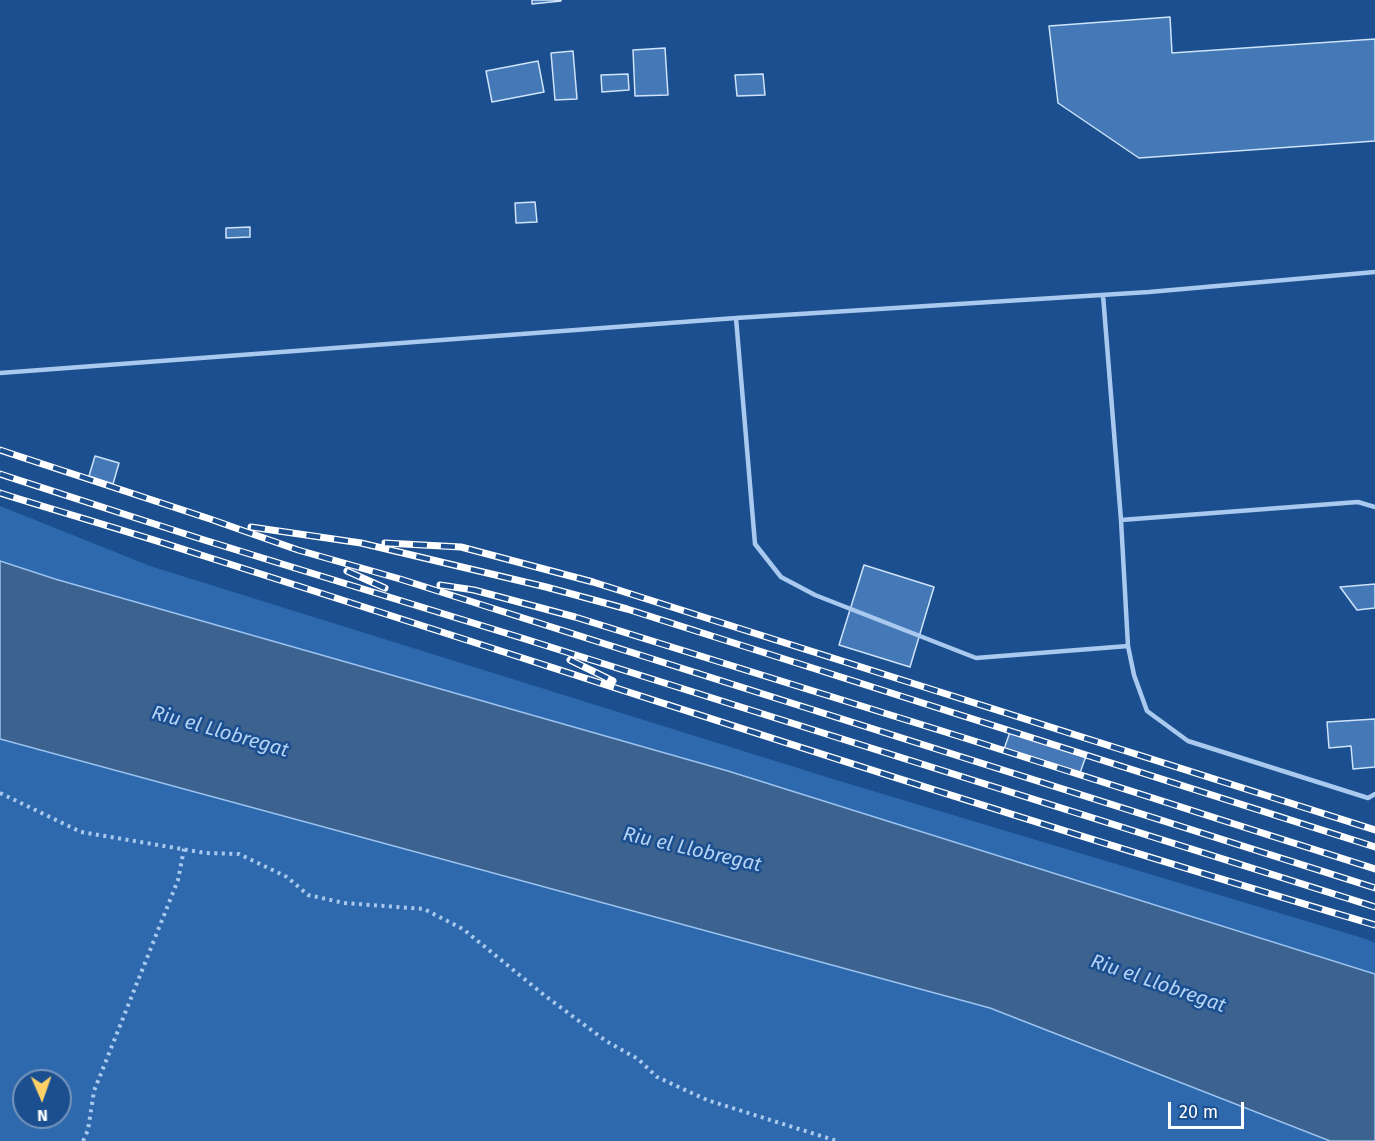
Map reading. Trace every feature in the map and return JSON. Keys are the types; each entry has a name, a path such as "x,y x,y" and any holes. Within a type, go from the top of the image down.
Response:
{"lane":[{"path":"0,373 736,318 1103,295 1375,272"},
{"path":"1103,295 1121,520 1128,646 1134,675 1147,711 1188,741 1368,798 1375,794"},
{"path":"736,318 755,544 781,577 815,595 976,658 1128,646"},
{"path":"1121,520 1358,502 1375,507"}],"path":[{"path":"0,794 81,832 205,853 239,854 287,878 308,895 344,903 424,909 463,929 544,995 606,1041 638,1059 657,1077 706,1100 837,1141"},
{"path":"83,1141 88,1130 94,1091 178,880 184,849"}],"shaded area":[{"path":"0,506 150,566 833,779 1366,939 1375,943 1375,974 728,771 55,579 0,561"},
{"path":"0,739 990,1008 1330,1141 0,1141"}],"water":[{"name":"Riu el Llobregat","path":"0,561 55,579 728,771 1375,974 1375,1141 1330,1141 990,1008 0,739"}],"building":[{"path":"532,0 561,0 561,1 532,4"},
{"path":"1170,17 1172,53 1375,39 1375,141 1139,158 1058,103 1049,26"},
{"path":"665,48 668,95 635,96 633,50"},
{"path":"573,51 577,99 555,100 551,53"},
{"path":"538,61 544,92 492,102 486,71"},
{"path":"628,74 629,90 602,92 601,75"},
{"path":"763,74 765,95 737,96 735,75"},
{"path":"535,202 537,222 516,223 515,203"},
{"path":"250,227 250,237 226,238 226,228"},
{"path":"95,456 119,463 113,484 89,476"},
{"path":"864,565 934,587 910,667 839,645"},
{"path":"1375,584 1375,608 1357,610 1340,587"},
{"path":"1375,719 1375,767 1353,769 1351,746 1329,748 1327,722"},
{"path":"1010,732 1086,756 1080,773 1004,749"}],"railway":[{"path":"0,450 298,550 400,579 1375,888"},
{"path":"0,474 1375,907"},
{"path":"0,493 176,547 933,790 1375,925"},
{"path":"251,527 361,543 546,587 627,609 1375,847"},
{"path":"385,543 461,547 593,582 1375,830"},
{"path":"347,571 385,588"},
{"path":"440,585 474,590 575,617 1375,869"},
{"path":"570,660 613,681"}]}
